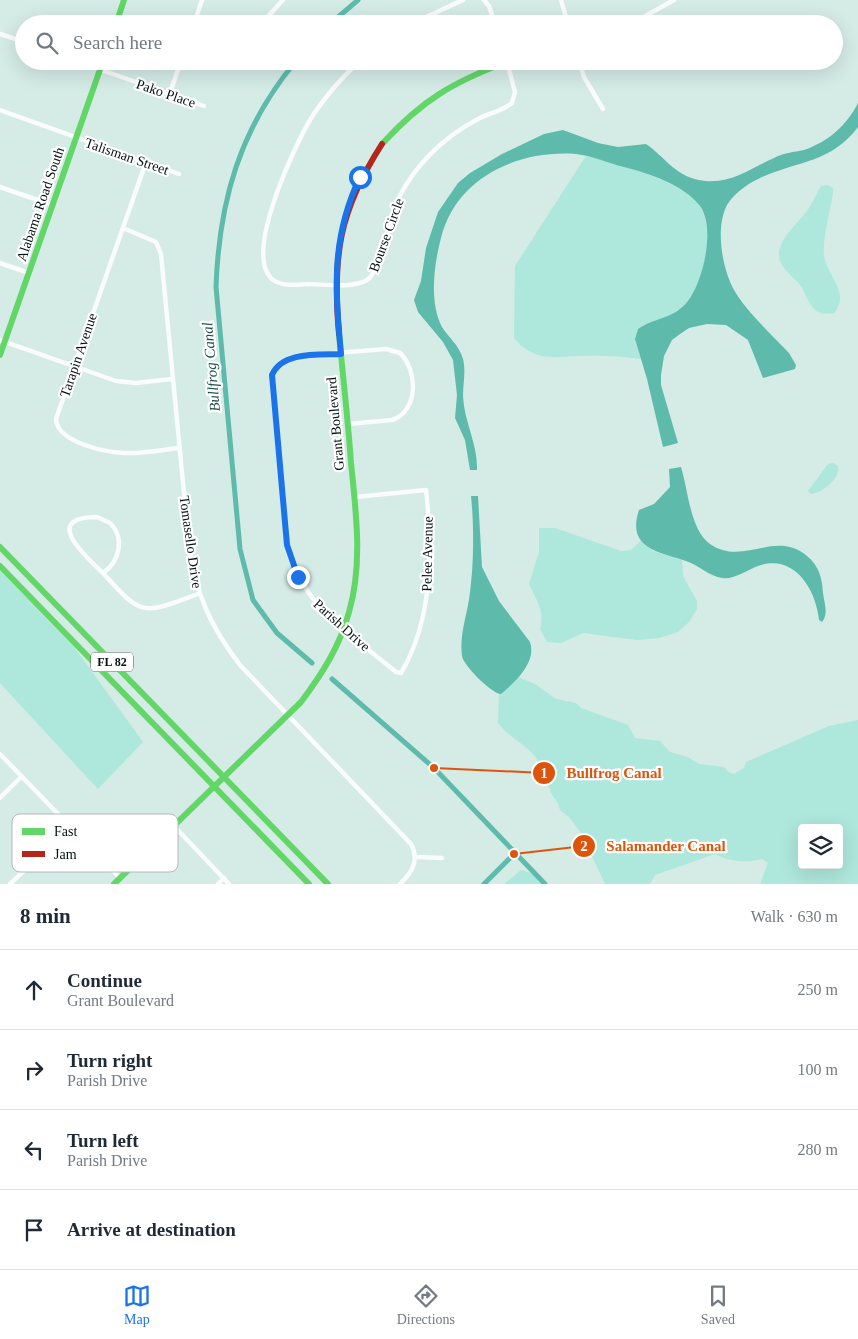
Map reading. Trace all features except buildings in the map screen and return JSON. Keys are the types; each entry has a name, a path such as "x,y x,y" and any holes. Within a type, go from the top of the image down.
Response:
{"main road":[{"path":"119,15 124,0"},
{"name":"Alabama Road South","path":"0,355 2,341 100,70"},
{"name":"Grant Boulevard","path":"178,822 213,785 225,778 288,716 322,674 344,629 357,574 358,540 335,284 338,240 347,207 364,168 381,144 403,119 441,90 482,70"},
{"name":"FL 82","path":"0,547 328,884"},
{"name":"FL 82","path":"0,566 310,884"},
{"name":"Grant Boulevard","path":"114,884 126,872"}],"street":[{"path":"197,15 202,0"},
{"path":"269,15 283,0"},
{"path":"430,15 463,0"},
{"path":"484,0 489,6 492,15"},
{"path":"560,0 565,15"},
{"path":"647,15 674,0"},
{"path":"0,34 15,39"},
{"name":"Pako Place","path":"100,70 204,106"},
{"path":"170,93 178,70"},
{"name":"Bourse Circle","path":"352,70 323,102 291,154 271,212 264,255 269,275 278,283 293,285 358,283 373,275 379,263 394,207 409,179 425,160 463,128 512,103 515,92 509,70"},
{"path":"582,70 603,110"},
{"name":"Talisman Street","path":"0,110 179,174"},
{"name":"Tarapin Avenue","path":"146,162 56,419 58,430 62,434 88,445 124,453 179,448"},
{"path":"0,186 52,205"},
{"name":"Tomasello Drive","path":"123,228 150,237 160,247 190,554 198,594 223,643 240,666 408,840 416,858"},
{"path":"0,263 28,273"},
{"path":"2,341 74,367 123,382 172,379"},
{"name":"Parish Drive","path":"348,424 399,418 405,413 411,402 411,378 407,362 400,353 393,350 297,357 285,360 274,370 272,381 287,545 291,561 309,596 344,629 401,674"},
{"name":"Pelee Avenue","path":"355,497 426,490 430,547 428,580 417,637 408,662 401,674"},
{"path":"103,572 113,564 118,552 119,540 114,528 105,520 97,518 78,520 70,527 69,534 72,541 127,598 143,609 154,609 198,594"},
{"path":"0,754 58,814"},
{"path":"0,798 22,777"},
{"path":"178,830 229,884"},
{"path":"400,884 412,870 416,858 442,858"},
{"path":"10,884 23,872"},
{"path":"114,872 120,878"},
{"path":"218,884 224,878"}],"shaded area":[{"path":"858,103 858,127 848,139 826,154 752,182 734,196 723,214 721,236 723,260 734,290 745,306 789,353 796,365 795,369 763,378 748,340 726,325 707,324 689,328 672,340 664,356 661,385 678,443 663,447 647,379 635,339 638,329 675,312 687,302 693,293 706,255 707,228 705,216 700,206 685,192 654,176 576,154 554,154 512,163 492,172 475,184 460,199 449,217 441,238 434,283 435,307 438,317 442,327 463,359 464,406 477,460 477,470 470,470 465,440 455,418 457,395 453,360 443,342 418,312 414,300 421,281 426,248 438,212 458,183 470,173 502,154 544,134 563,130 598,143 618,147 646,144 676,170 690,178 720,181 729,179 781,155 813,147 836,132 848,119"},
{"path":"586,156 631,168 666,182 693,199 701,208 705,219 706,253 702,273 696,287 689,300 673,314 638,329 635,339 641,359 619,356 554,357 537,355 522,346 514,338 515,266"},
{"path":"828,185 833,188 833,194 825,234 824,256 839,291 840,298 839,306 834,313 828,314 814,309 800,285 782,265 779,251 785,238 808,209 821,186"},
{"path":"833,463 838,466 837,475 834,480 825,488 811,494 808,491 828,464"},
{"path":"681,467 694,519 703,538 710,544 722,550 735,552 783,546 795,549 811,560 819,572 822,582 826,612 822,622 819,620 817,608 808,586 801,576 792,569 771,563 758,566 736,576 722,578 710,574 691,563 650,548 642,542 636,524 639,510 654,504 670,487 669,469"},
{"path":"471,496 478,496 482,567 499,601 530,642 531,649 528,664 501,694 491,689 478,678 467,666 462,656 461,648 472,569 473,531"},
{"path":"539,528 555,528 621,551 631,550 642,540 654,551 682,560 683,576 697,601 697,609 689,622 678,632 659,638 637,640 583,633 561,643 547,642 540,629 541,611 529,584 539,552"},
{"path":"0,571 74,647 143,742 98,789 0,683"},
{"path":"518,677 535,684 556,699 576,703 581,708 628,725 635,738 660,741 670,752 688,757 699,764 724,767 728,772 734,774 744,768 746,762 829,726 858,720 858,884 760,884 768,863 762,859 750,861 732,860 715,854 655,875 650,884 605,884 581,833 569,817 560,810 536,758 498,723 499,694"},
{"path":"521,870 531,873 543,884 504,884"}],"waterway":[{"name":"Bullfrog Canal","path":"340,15 358,0"},
{"name":"Bullfrog Canal","path":"289,70 260,112 236,167 222,225 216,287 240,549 253,600 277,633 312,663"},
{"name":"Bullfrog Canal","path":"332,679 434,768 545,884"},
{"path":"484,884 514,854"}],"traffic: fast":[{"path":"119,15 124,0"},
{"path":"0,355 100,70"},
{"path":"382,144 411,115 439,94 487,70"},
{"path":"178,822 301,702 323,670 335,648 349,612 356,575 357,538 339,334"},
{"path":"0,547 328,884"},
{"path":"0,566 309,884"},
{"path":"114,884 126,872"}],"traffic: jam":[{"path":"339,334 337,281 338,257 342,235 356,191 382,144"}],"place":[{"name":"Bullfrog Canal","path":"434,768"},
{"name":"Salamander Canal","path":"514,854"}],"route":[{"path":"298,577 287,545 272,375 280,364 291,358 341,354 335,289 338,240 347,207 360,177"}]}
